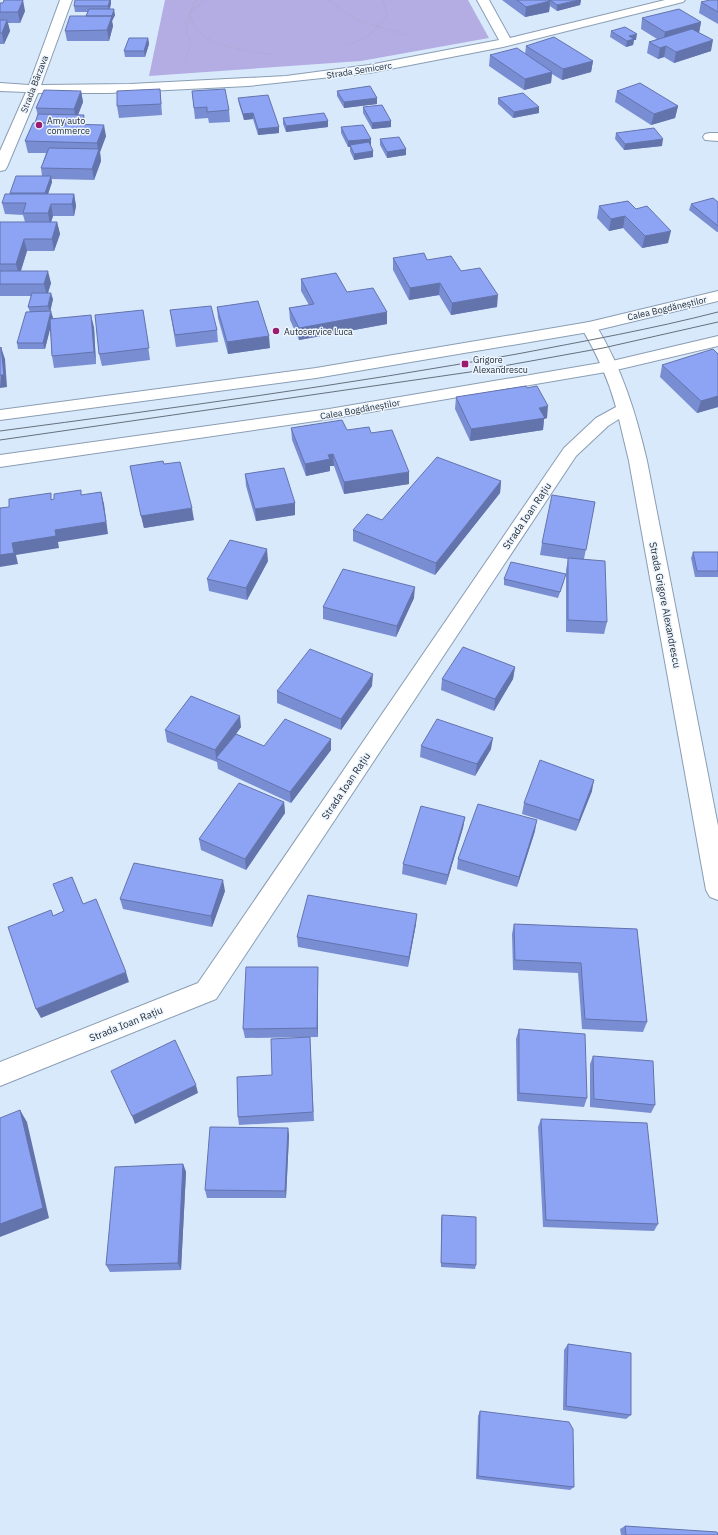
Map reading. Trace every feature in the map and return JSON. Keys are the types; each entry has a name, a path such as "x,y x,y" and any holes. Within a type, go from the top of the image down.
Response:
{"street":[{"name":"Strada Bârzava","path":"0,167 33,90 66,0"},
{"path":"483,0 506,42"},
{"name":"Strada Semicerc","path":"0,87 33,90 147,88 241,83 324,76 386,66 506,42 679,0"},
{"name":"Calea Bogdăneștilor","path":"0,415 316,373 589,327 718,296"},
{"name":"Strada Grigore Alexandrescu","path":"589,327 612,366 624,410 685,706 718,890"},
{"name":"Calea Bogdăneștilor","path":"0,461 329,414 612,366 718,341"},
{"name":"Strada Ioan Rațiu","path":"0,1074 207,991 570,452 602,422 624,410"}],"path":[{"path":"147,88 173,74 185,61 191,44 186,28 190,13 196,0"},
{"path":"190,13 204,0"},
{"path":"328,0 357,20 379,28 411,36"},
{"path":"344,46 357,42 379,28 387,15 383,0"},
{"path":"190,13 196,29 216,42 247,52 278,54"}],"shaded area":[{"path":"165,0 468,0 489,38 361,61 149,76"}],"building":[{"path":"4,0 23,0 18,12 0,12 0,3 3,3"},
{"path":"75,0 110,0 108,6 74,6"},
{"path":"517,0 548,0 550,1 526,7"},
{"path":"550,0 579,0 557,5"},
{"path":"718,0 718,12 701,2"},
{"path":"89,9 114,9 112,16 86,16"},
{"path":"679,9 701,22 665,32 642,18"},
{"path":"70,16 112,16 107,30 65,31"},
{"path":"0,20 7,20 2,33 0,33"},
{"path":"625,27 637,34 629,36 634,39 627,41 611,31"},
{"path":"692,29 713,40 676,52 666,46 660,48 649,42"},
{"path":"554,37 593,61 563,69 526,46"},
{"path":"129,38 148,38 144,51 124,51"},
{"path":"517,48 552,72 525,79 490,55"},
{"path":"640,83 678,106 654,114 617,91"},
{"path":"370,86 377,98 344,102 337,91"},
{"path":"160,89 161,104 117,106 117,91"},
{"path":"225,89 229,110 207,112 207,107 194,108 192,91"},
{"path":"44,90 81,91 74,109 36,108"},
{"path":"523,93 539,107 514,112 498,98"},
{"path":"268,95 279,127 258,129 253,113 243,114 238,98"},
{"path":"382,105 391,121 372,123 363,107"},
{"path":"324,113 328,121 286,126 283,118"},
{"path":"38,114 84,115 81,123 35,123"},
{"path":"33,123 104,125 97,143 25,141"},
{"path":"363,125 371,139 348,141 341,127"},
{"path":"654,128 663,139 625,144 616,133"},
{"path":"399,137 406,149 387,152 380,139"},
{"path":"369,142 373,151 354,154 350,145"},
{"path":"49,148 99,149 92,169 41,168"},
{"path":"16,176 51,176 45,193 10,193"},
{"path":"5,194 74,194 72,204 51,204 48,213 23,213 26,203 2,203"},
{"path":"713,198 718,202 718,226 691,204"},
{"path":"628,201 636,209 647,206 671,231 645,236 625,216 611,219 599,206"},
{"path":"0,222 57,222 52,239 24,239 16,264 0,264"},
{"path":"424,253 427,260 451,256 461,271 480,268 498,295 452,303 440,283 410,288 393,258"},
{"path":"0,271 48,271 44,284 0,284"},
{"path":"336,273 347,292 373,288 387,312 299,328 289,308 314,304 301,279"},
{"path":"32,293 51,293 48,306 28,307"},
{"path":"258,301 269,336 227,342 217,307"},
{"path":"211,306 217,330 175,335 170,310"},
{"path":"143,310 149,348 99,354 95,315"},
{"path":"51,311 43,343 17,343 26,312"},
{"path":"91,315 94,352 52,356 50,319"},
{"path":"1,347 4,375 0,375"},
{"path":"713,349 718,354 718,396 701,401 662,365"},
{"path":"526,386 527,388 537,386 548,406 539,408 545,418 471,429 456,397"},
{"path":"342,420 347,430 369,427 371,433 392,430 409,472 344,482 333,454 328,455 330,459 305,464 291,428"},
{"path":"437,457 501,481 436,563 353,530 367,514 382,520"},
{"path":"163,461 164,464 180,462 192,508 141,516 130,466"},
{"path":"284,468 295,503 255,509 245,474"},
{"path":"81,490 81,495 101,492 106,522 55,530 56,536 12,543 14,553 0,555 0,508 9,507 9,499 51,493 51,500 54,499 54,494"},
{"path":"552,495 595,502 586,550 542,543"},
{"path":"230,540 267,549 246,588 207,579"},
{"path":"693,552 718,552 718,571 697,571"},
{"path":"568,558 605,561 607,622 568,620"},
{"path":"511,562 566,574 560,592 504,579"},
{"path":"343,569 415,587 397,626 323,607"},
{"path":"463,647 515,667 495,699 442,679"},
{"path":"310,649 373,674 341,719 277,691"},
{"path":"191,696 240,716 215,750 165,730"},
{"path":"285,719 331,739 290,792 216,758 236,734 264,746"},
{"path":"437,719 493,738 477,764 421,746"},
{"path":"540,760 594,780 579,820 524,803"},
{"path":"239,783 284,802 245,859 199,839"},
{"path":"478,804 537,820 519,877 458,859"},
{"path":"421,806 465,817 448,875 403,864"},
{"path":"134,863 223,880 211,916 120,899"},
{"path":"72,877 83,904 96,899 126,972 36,1009 8,927 51,910 53,916 64,911 53,884"},
{"path":"308,895 417,914 409,957 297,937"},
{"path":"514,924 637,929 647,1022 585,1019 581,963 515,960"},
{"path":"246,967 318,967 317,1028 243,1029"},
{"path":"519,1029 585,1034 587,1098 519,1093"},
{"path":"310,1037 313,1112 238,1117 237,1077 272,1075 271,1039"},
{"path":"175,1040 196,1085 132,1116 111,1071"},
{"path":"593,1056 653,1061 655,1105 594,1099"},
{"path":"20,1110 43,1208 0,1224 0,1118"},
{"path":"541,1119 647,1123 658,1224 546,1220"},
{"path":"210,1127 288,1128 285,1191 205,1190"},
{"path":"183,1164 178,1263 106,1265 115,1167"},
{"path":"442,1215 476,1217 476,1265 441,1263"},
{"path":"568,1344 631,1353 631,1415 566,1406"},
{"path":"480,1411 569,1422 573,1429 574,1487 478,1476"},
{"path":"625,1526 717,1532 718,1535 626,1535"}],"tram line":[{"path":"0,431 259,396 388,376 517,354 668,324 718,312"},
{"path":"0,440 470,372 603,348 718,322"}],"place":[{"name":"Amy auto commerce","path":"39,125"},
{"name":"Autoservice Luca","path":"276,331"},
{"name":"Grigore Alexandrescu","path":"465,364"}]}
